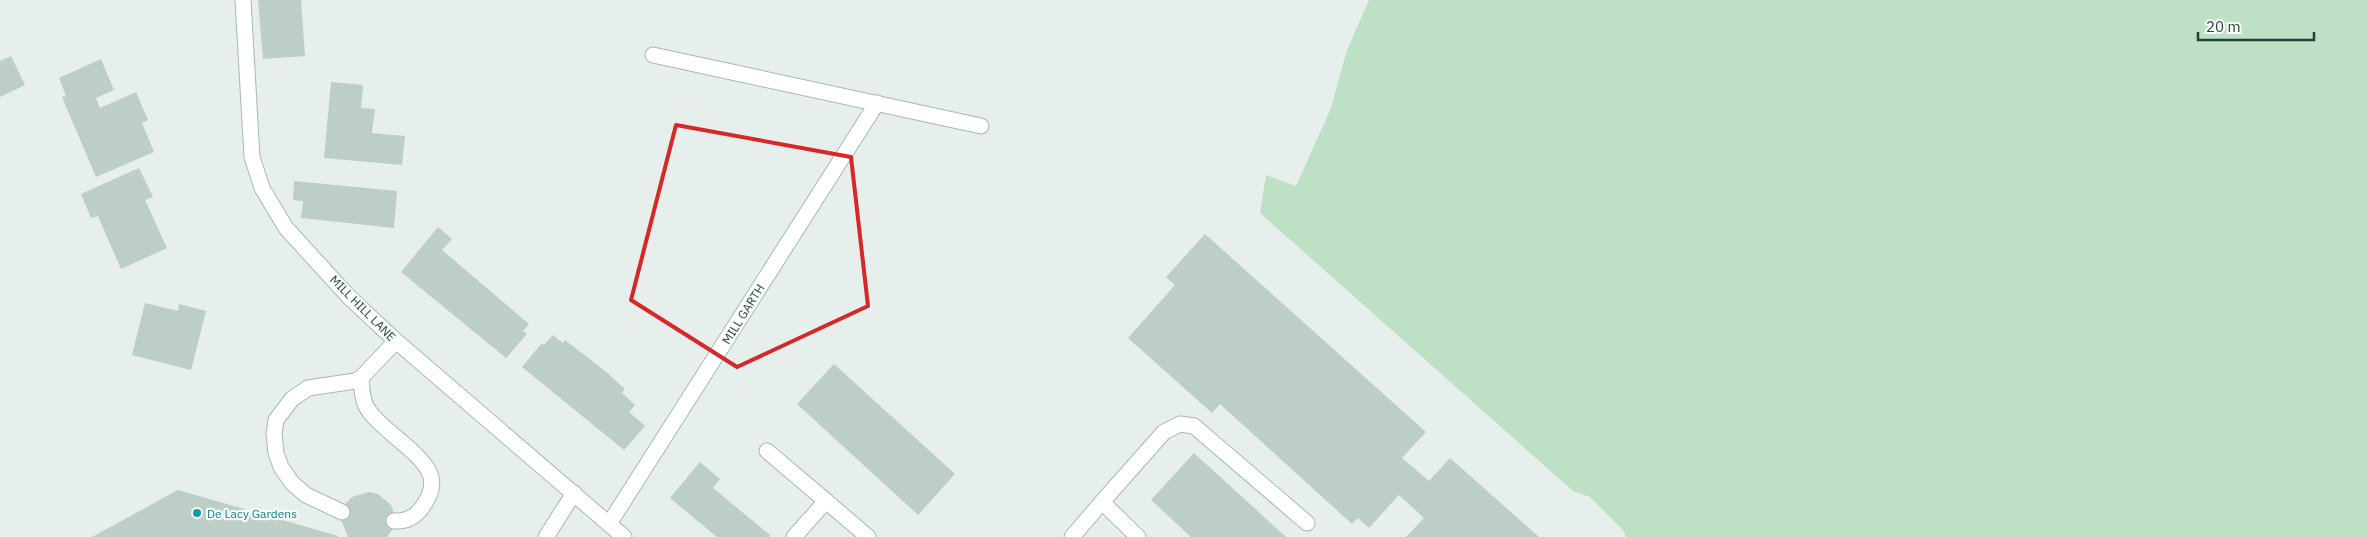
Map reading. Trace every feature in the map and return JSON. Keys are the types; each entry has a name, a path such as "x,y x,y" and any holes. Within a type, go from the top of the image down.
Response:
{"street":[{"name":"MILL HILL LANE","path":"243,0 252,157 262,188 286,228 349,296 396,342 624,537"},
{"path":"652,56 982,126"},
{"name":"MILL GARTH","path":"609,524 877,103"},
{"path":"342,512 306,495 292,483 281,467 276,452 274,434 276,420 292,399 308,388 354,381 361,378 396,342"},
{"path":"361,378 362,394 367,409 378,422 422,462 430,474 432,485 429,497 421,510 404,522 394,521"},
{"path":"1072,537 1164,432 1180,424 1194,426 1307,523"},
{"path":"767,451 868,537"},
{"path":"546,537 574,493"},
{"path":"794,537 826,501"},
{"path":"1102,502 1138,537"}],"highlighted area":[{"path":"676,125 851,157 868,306 737,367 631,300"}],"green space":[{"path":"1369,0 2368,0 2368,537 1626,537 1623,530 1590,497 1573,491 1260,213 1266,175 1296,186 1331,108 1347,50"}],"building":[{"path":"258,0 301,0 305,56 263,59"},
{"path":"11,56 25,85 0,97 0,61"},
{"path":"101,59 114,90 96,98 100,108 136,92 148,120 142,123 154,152 96,177 62,97 66,96 59,78"},
{"path":"331,82 363,85 361,108 375,109 372,133 405,136 402,165 324,158"},
{"path":"139,168 153,197 145,200 167,248 121,269 98,216 91,218 81,194"},
{"path":"294,181 397,191 394,228 301,218 303,201 293,200"},
{"path":"438,227 452,239 442,250 529,324 523,331 527,334 506,358 401,272"},
{"path":"1205,234 1426,432 1402,458 1429,481 1450,458 1539,537 1406,537 1424,518 1399,495 1369,528 1358,518 1352,524 1220,404 1212,413 1128,338 1175,285 1166,277"},
{"path":"145,303 178,311 179,304 206,311 191,370 132,355"},
{"path":"553,335 563,343 565,340 605,371 625,389 622,393 635,405 629,412 645,426 624,450 522,367 542,343 544,345"},
{"path":"834,364 955,474 918,515 797,404"},
{"path":"1194,453 1286,537 1191,537 1151,500"},
{"path":"700,462 720,479 713,488 770,535 769,537 717,537 670,498"},
{"name":"De Lacy Gardens","path":"178,490 338,536 92,537"},
{"path":"369,492 378,494 391,505 394,513 392,530 387,537 348,537 341,520 345,504 352,497"}],"tunnel":[{"path":"342,512 394,521"}],"place":[{"name":"De Lacy Gardens","path":"197,513"}]}
